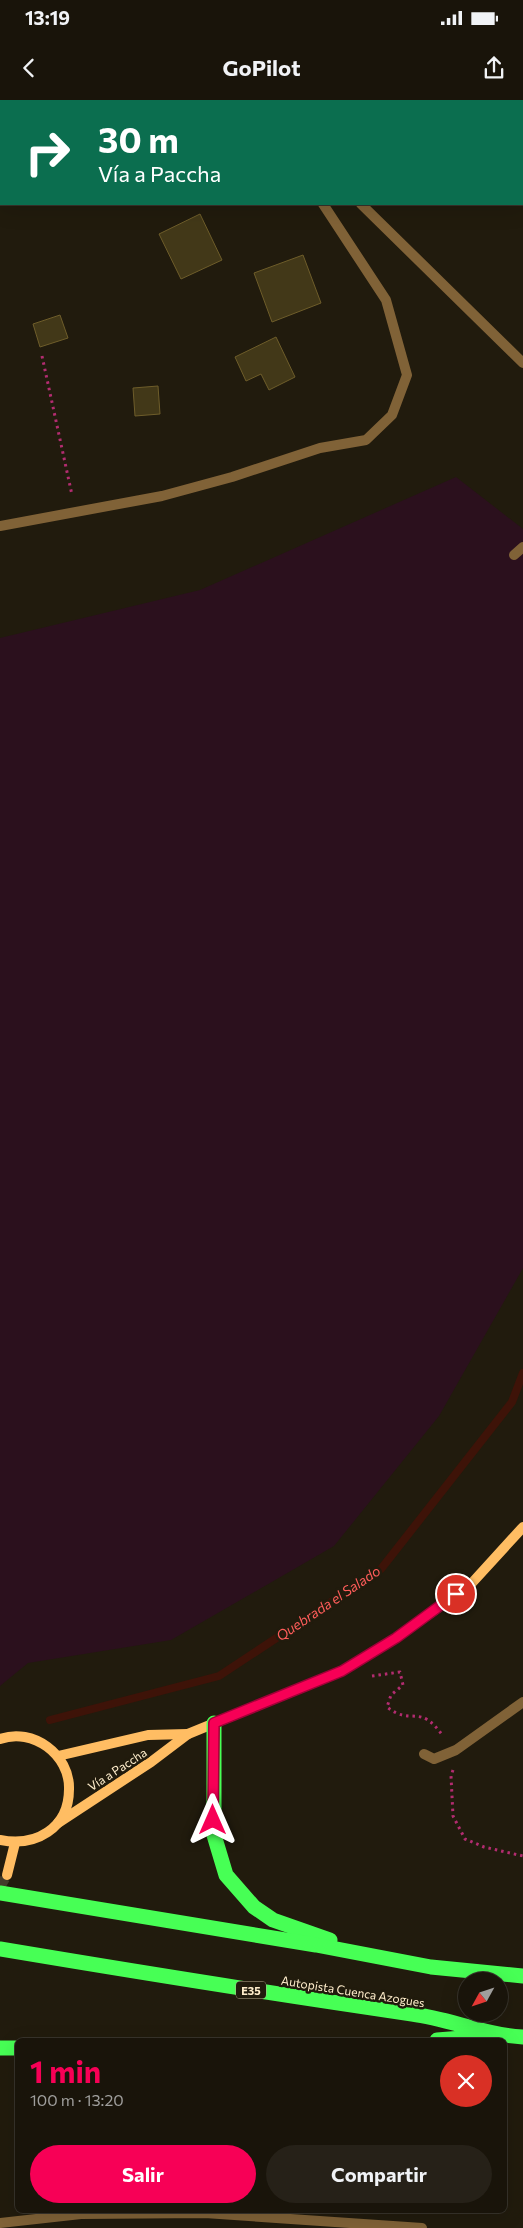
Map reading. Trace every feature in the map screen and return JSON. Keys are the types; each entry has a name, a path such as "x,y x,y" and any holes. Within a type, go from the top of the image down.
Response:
{"highway":[{"path":"214,1723 214,1835 226,1875 254,1907 273,1920 388,1958"},
{"path":"0,1893 388,1958 431,1967 523,1976"},
{"name":"Autopista Cuenca Azogues","path":"0,1949 324,2002 415,2014 501,2036 523,2037"},
{"path":"469,2038 501,2036"},
{"path":"0,2048 15,2048"}],"main road":[{"name":"Vía a Paccha","path":"15,1843 31,1841 38,1837 152,1762 188,1734 342,1671 396,1638 471,1584 523,1527"},
{"name":"Vía a Paccha","path":"58,1756 148,1736 188,1734"},
{"path":"1,1737 18,1736 33,1739 47,1746 58,1756 66,1772 70,1789 66,1807 58,1823"},
{"path":"0,1840 15,1843 7,1875"}],"street":[{"path":"0,526 162,496 232,478 320,448 366,440 392,416 407,375 386,300 324,205"},
{"path":"362,205 523,363"},
{"path":"514,555 523,547"},
{"path":"424,1754 434,1759 456,1750 523,1702"},
{"path":"0,2223 81,2214 205,2213 422,2228"}],"path":[{"path":"42,356 75,512"},
{"path":"342,1671 361,1677 400,1672 403,1685 391,1695 387,1707 396,1714 417,1715 428,1718 456,1750 456,1761 451,1776 453,1816 465,1839 484,1847 523,1856"}],"shaded area":[{"path":"456,477 523,529 523,1268 439,1416 334,1546 171,1640 28,1663 0,1686 0,638 200,590"}],"building":[{"path":"200,214 222,260 181,279 159,234"},
{"path":"303,255 321,303 272,322 254,273"},
{"path":"60,315 68,338 40,347 33,324"},
{"path":"276,337 295,377 269,390 261,374 246,381 235,357"},
{"path":"158,386 160,414 135,416 133,388"}],"waterway":[{"name":"Quebrada el Salado","path":"50,1720 219,1676 381,1569 512,1402 523,1373"}],"tunnel":[{"path":"0,1887 7,1875"}],"route":[{"path":"213,1820 214,1723 342,1671 396,1638 456,1594"}]}
